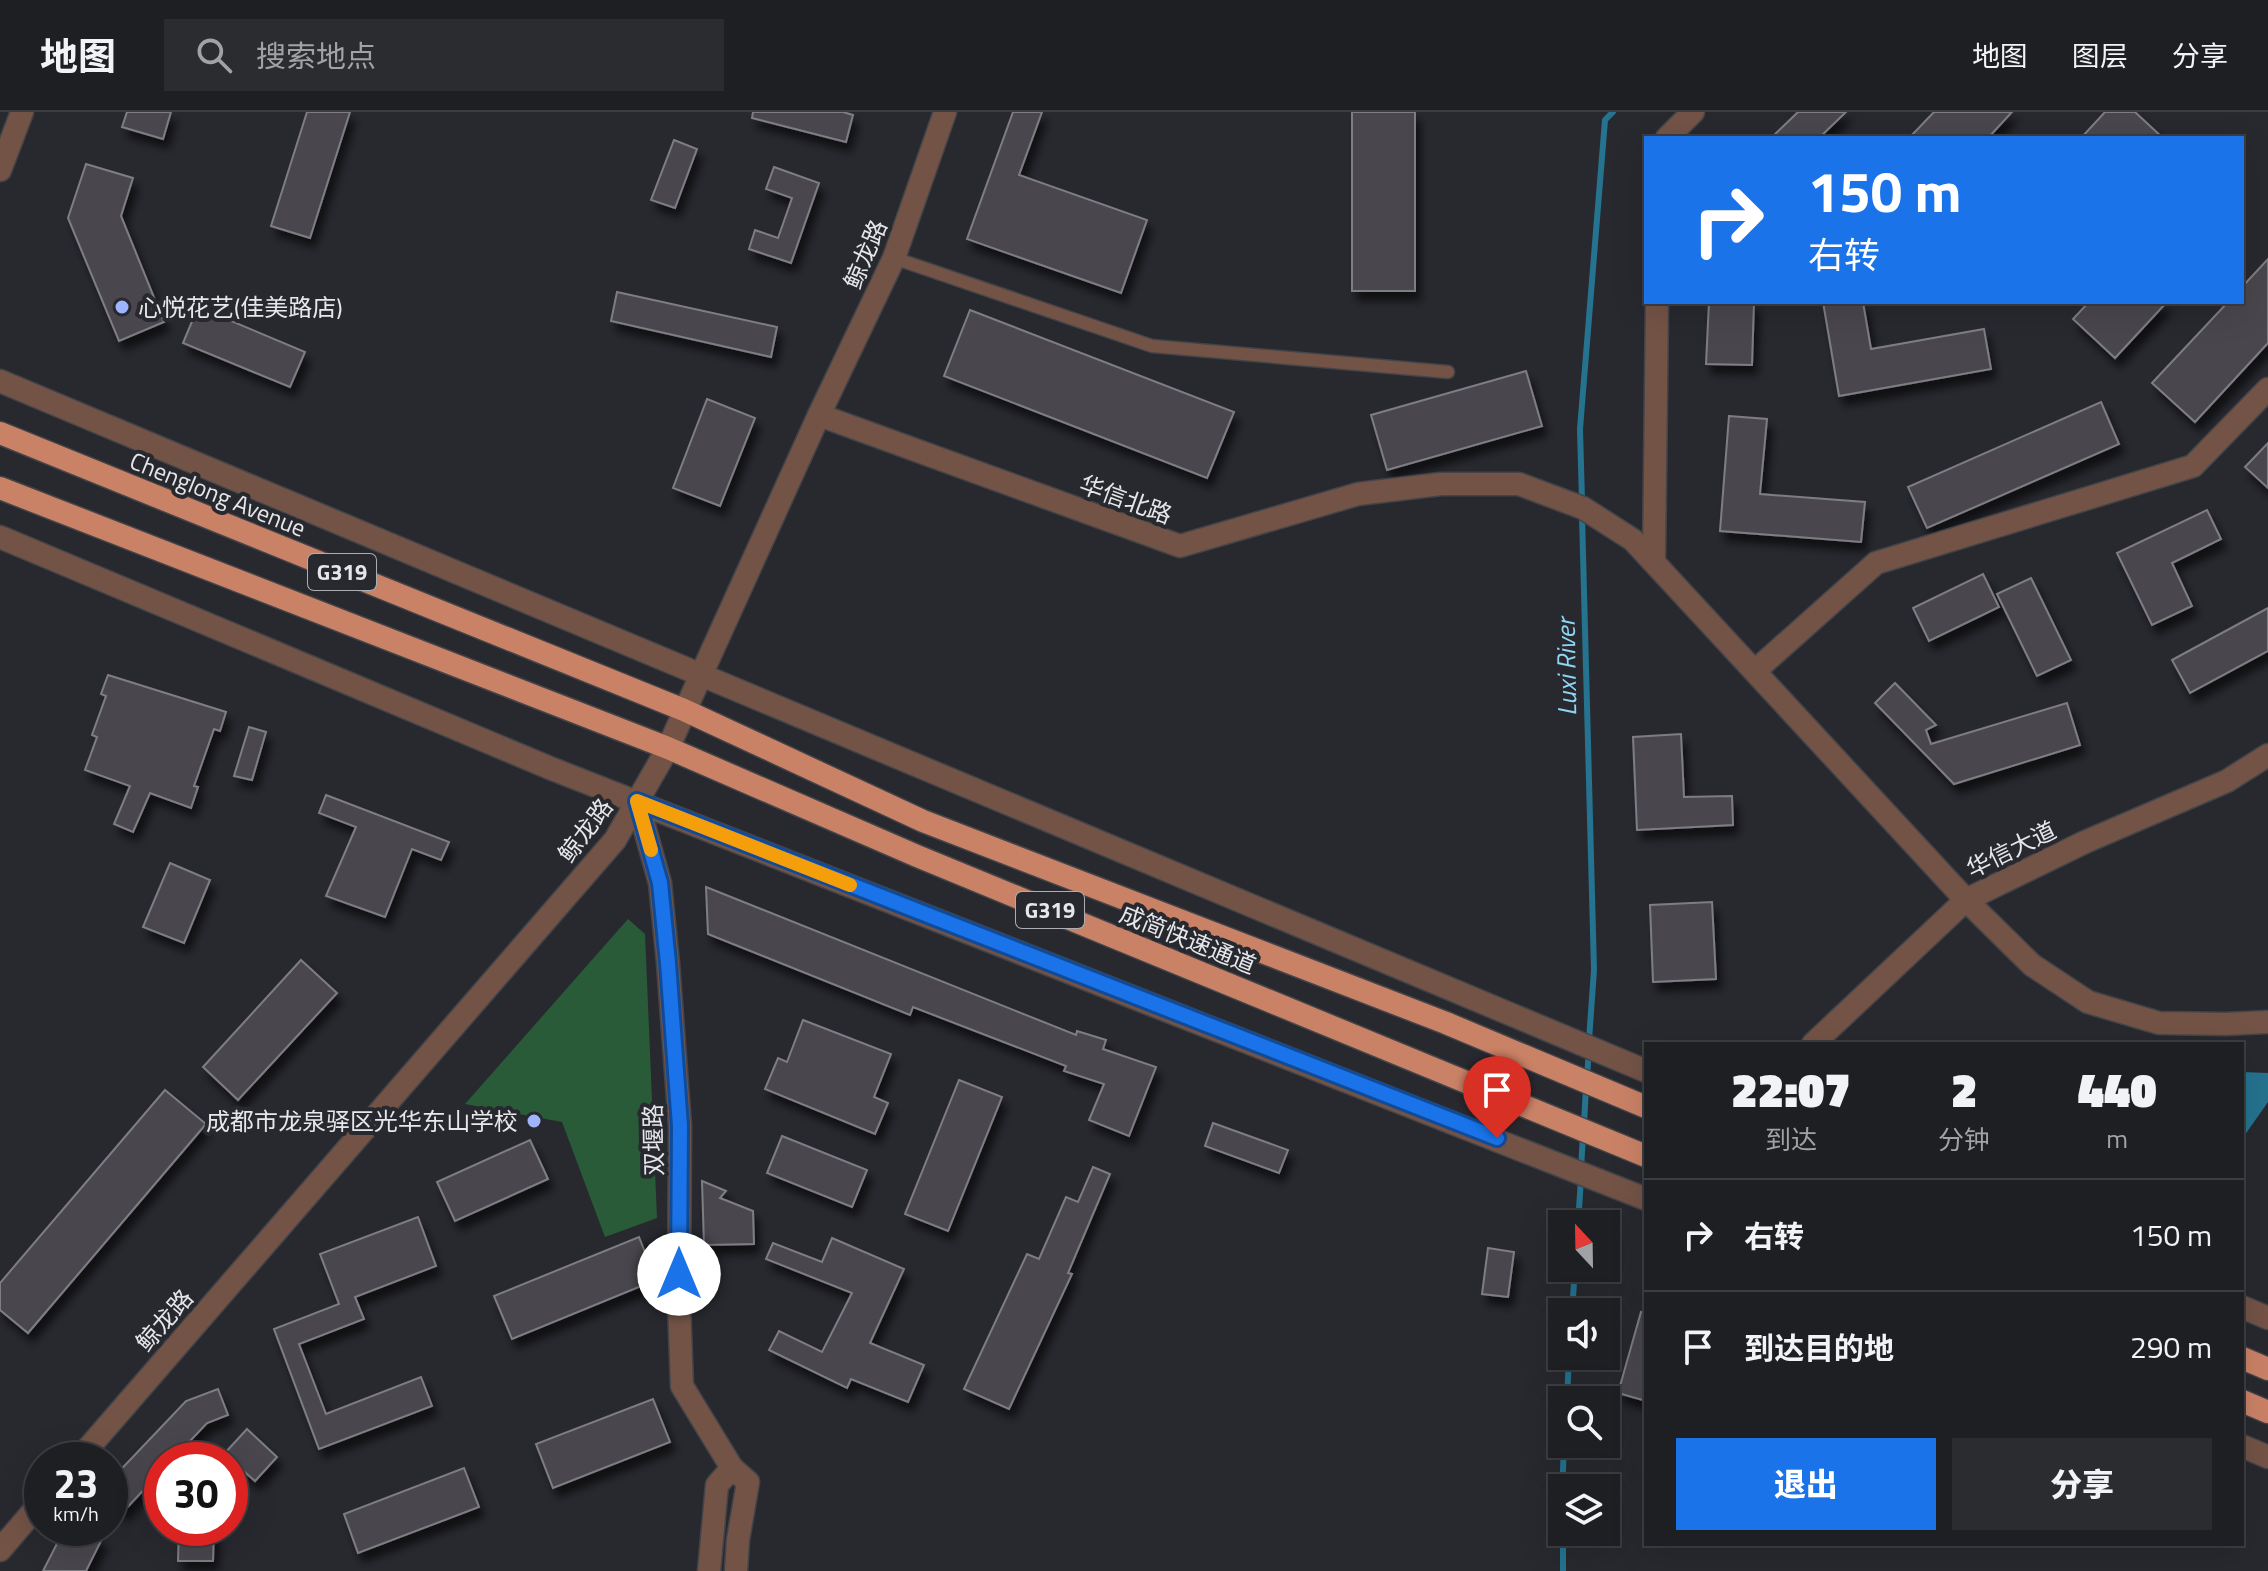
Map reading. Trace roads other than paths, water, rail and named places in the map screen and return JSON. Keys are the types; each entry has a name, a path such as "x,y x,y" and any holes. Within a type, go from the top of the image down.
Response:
{"highway":[{"name":"Chenglong Avenue","path":"0,433 684,710"},
{"name":"G319","path":"0,488 668,748"},
{"name":"成简快速通道","path":"684,710 923,821 1446,1023 1644,1106"},
{"name":"成简快速通道","path":"668,748 917,856 1644,1155"},
{"path":"2244,1359 2268,1369"},
{"path":"2244,1402 2268,1412"}],"street":[{"path":"0,170 22,112"},
{"name":"鲸龙路","path":"94,1442 615,840 668,748 703,675 819,415 894,258 945,112"},
{"path":"1669,136 1693,112"},
{"path":"1657,304 1654,561 1966,900 2032,965 2088,1002 2159,1023 2268,1022"},
{"path":"0,381 1644,1070"},
{"path":"1756,670 1876,563 2193,466 2268,389"},
{"name":"华信北路","path":"819,415 1180,546 1358,494 1441,484 1519,484 1583,508 1633,540 1654,561"},
{"path":"0,537 550,768 1644,1198"},
{"name":"华信大道","path":"1815,1042 1966,900 2085,842 2227,781 2268,755"},
{"name":"双堰路","path":"637,801 660,883 670,978 680,1126 682,1386 732,1468 748,1482 736,1571"},
{"path":"2244,1308 2268,1318"},
{"path":"2244,1447 2268,1457"},
{"path":"709,1571 717,1485 732,1468"},
{"path":"0,1550 24,1522"}],"lane":[{"path":"894,258 1152,346 1448,372"}],"water":[{"path":"2244,1072 2268,1073 2268,1102 2244,1136"}],"waterway":[{"name":"Luxi River","path":"1582,501 1580,429 1605,120 1613,112"},
{"name":"Luxi River","path":"1582,516 1594,970 1589,1040"},
{"name":"Luxi River","path":"1587,1076 1589,1051"},
{"name":"Luxi River","path":"1584,1124 1586,1087"},
{"name":"Luxi River","path":"1581,1168 1583,1135"},
{"name":"Luxi River","path":"1579,1210 1581,1179"},
{"name":"Luxi River","path":"1573,1298 1574,1282"},
{"name":"Luxi River","path":"1568,1370 1568,1386"},
{"name":"Luxi River","path":"1563,1458 1563,1474"},
{"name":"Luxi River","path":"1563,1546 1563,1571"}],"place":[{"name":"心悦花艺(佳美路店)","path":"122,307"},
{"name":"成都市龙泉驿区光华东山学校","path":"534,1121"}]}
